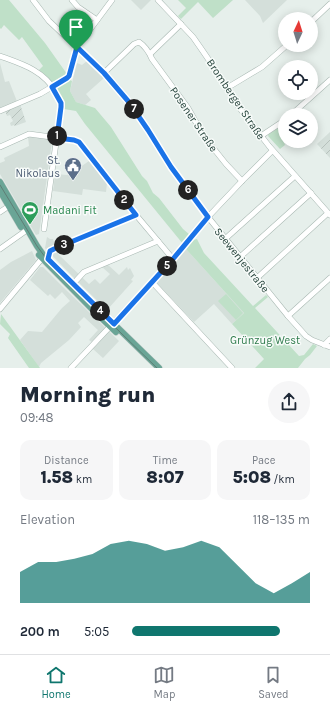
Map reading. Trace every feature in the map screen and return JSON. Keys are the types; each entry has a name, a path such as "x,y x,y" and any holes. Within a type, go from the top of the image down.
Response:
{"main road":[{"path":"0,182 45,258 91,308 159,368"},
{"path":"0,191 36,252 45,258 73,284 153,368"}],"street":[{"name":"Seewenjestraße","path":"33,0 49,21 117,87 136,111 171,167 208,217 288,316 306,336 330,347"},
{"path":"72,0 78,7 97,20"},
{"path":"0,111 40,94 67,78 69,76 77,47 112,0"},
{"name":"Bromberger Straße","path":"158,0 193,37 211,62 238,106 272,151 329,214"},
{"path":"318,15 330,4"},
{"path":"150,54 181,24"},
{"name":"Posener Straße","path":"104,73 137,42 139,42 150,54 188,108 210,144 242,181"},
{"path":"227,88 262,67 279,52"},
{"path":"0,56 34,69 52,87 61,103 44,229"},
{"path":"299,108 330,80"},
{"path":"261,136 278,125"},
{"path":"0,147 29,134 79,142 136,215 173,259"},
{"path":"72,368 173,259 208,217 272,151"},
{"path":"225,239 295,176"},
{"path":"240,256 311,193"},
{"path":"0,212 9,206"},
{"path":"257,278 329,214"},
{"path":"0,309 50,251 136,215"},
{"path":"0,249 24,232"},
{"path":"73,284 84,272 158,240"},
{"path":"288,316 330,278"},
{"path":"152,282 232,368"},
{"path":"324,345 330,339"}],"shaded area":[{"path":"131,0 151,0 141,10"},
{"path":"245,0 287,0 263,23 260,16"},
{"path":"87,61 104,78 86,94 91,100 85,105 76,102 70,91 77,63 82,65"},
{"path":"0,63 5,82 9,81 18,104 0,112"},
{"path":"20,104 26,122 11,126 10,123 13,121 10,115 7,116 5,110"},
{"path":"330,132 330,158 318,145 318,143"},
{"path":"31,136 51,139 52,141 39,234 36,235 0,174 0,163 5,161 4,158 29,146 28,137"},
{"path":"89,161 107,183 106,192 83,189 82,195 53,191 55,174 67,175"},
{"path":"47,237 53,239 58,254 89,284 95,279 100,284 110,274 102,267 107,264 119,275 127,267 128,270 130,268 134,276 131,280 133,281 107,310 45,248"},
{"path":"186,249 244,313 232,324 214,304 194,322 156,282"},
{"path":"32,251 36,260 0,303 0,270 11,262"},
{"path":"40,267 43,267 119,341 103,358 93,349 92,342 89,340 98,330 84,317 78,323 81,327 69,340 41,363 39,367 20,340 28,331 42,332 62,308 70,301 62,292 55,299 50,294 48,296 30,280"}],"green space":[{"path":"0,0 9,0 45,43 67,74 53,82 51,81 39,70 43,66 22,37 19,40 4,25 1,29 0,28"},
{"path":"178,0 233,0 213,18 198,2 181,19 178,16 186,8"},
{"path":"70,80 72,81 70,91 76,102 95,108 111,127 142,176 147,181 153,193 159,198 183,229 190,235 183,244 76,111 64,109 65,103 63,103 56,88"},
{"path":"278,128 278,147 268,136"},
{"name":"Grünzug West","path":"197,239 204,253 253,306 266,295 268,297 255,308 299,356 304,355 313,344 317,346 298,368 255,368 264,359 232,324 244,313 186,249 193,240"},
{"path":"226,294 243,313 236,320 218,301"},
{"path":"1,314 40,368 29,368 8,338 10,334 0,324"}],"tram line":[{"path":"0,185 37,246 51,265 157,368"}],"place":[{"name":"St. Nikolaus","path":"73,181"},
{"name":"Madani Fit","path":"30,225"}],"route":[{"path":"77,47 117,87 142,121 171,167 208,217 173,259 114,324 48,259 50,251 54,249 136,215 79,142 57,138 61,103 52,87 69,76 76,51 77,47"}]}
